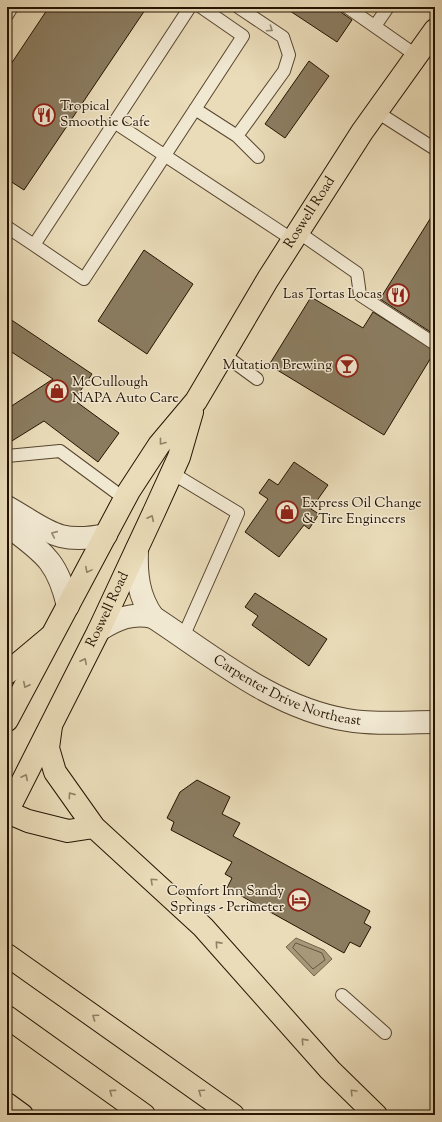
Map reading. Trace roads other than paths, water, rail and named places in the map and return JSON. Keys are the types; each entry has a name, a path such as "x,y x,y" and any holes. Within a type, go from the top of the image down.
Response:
{"main road":[{"name":"Roswell Road","path":"7,720 125,499 159,446 196,401 295,236 377,112 435,30"},
{"name":"Roswell Road","path":"7,812 99,630 172,473 179,457 196,401"},
{"path":"7,673 50,637"},
{"path":"51,726 48,748 55,772 94,827 202,926 330,1070 376,1115"},
{"path":"7,812 28,821 68,831 94,827"},
{"path":"7,954 233,1115"},
{"path":"7,1017 144,1115"},
{"path":"7,1104 22,1115"}],"street":[{"path":"7,507 42,528 64,538 89,539 106,535"},
{"path":"7,525 50,561 58,574 68,606"},
{"name":"Carpenter Drive Northeast","path":"136,549 138,584 146,607 153,617"},
{"name":"Carpenter Drive Northeast","path":"99,630 122,617 143,614 153,617 257,685 308,711 348,720 371,723 435,722"}],"lane":[{"path":"7,15 12,7"},
{"path":"34,245 190,7"},
{"path":"7,227 84,279 243,36 201,7"},
{"path":"237,136 284,71 289,55 283,37 238,7"},
{"path":"347,7 417,56"},
{"path":"375,26 388,7"},
{"path":"195,109 237,136 258,157"},
{"path":"377,112 435,149"},
{"path":"114,122 165,156 357,273 360,295 435,344"},
{"path":"223,354 257,379"},
{"path":"7,456 60,451 125,499"},
{"path":"172,473 238,512 184,637"},
{"path":"342,995 385,1033"}],"water":[{"path":"296,938 324,950 332,959 314,976 286,947"}],"place":[{"name":"Tropical Smoothie Cafe","path":"44,115"},
{"name":"Las Tortas Locas","path":"398,295"},
{"name":"Mutation Brewing","path":"347,366"},
{"name":"McCullough NAPA Auto Care","path":"57,391"},
{"name":"Express Oil Change & Tire Engineers","path":"287,512"},
{"name":"Comfort Inn Sandy Springs - Perimeter","path":"299,900"}]}
